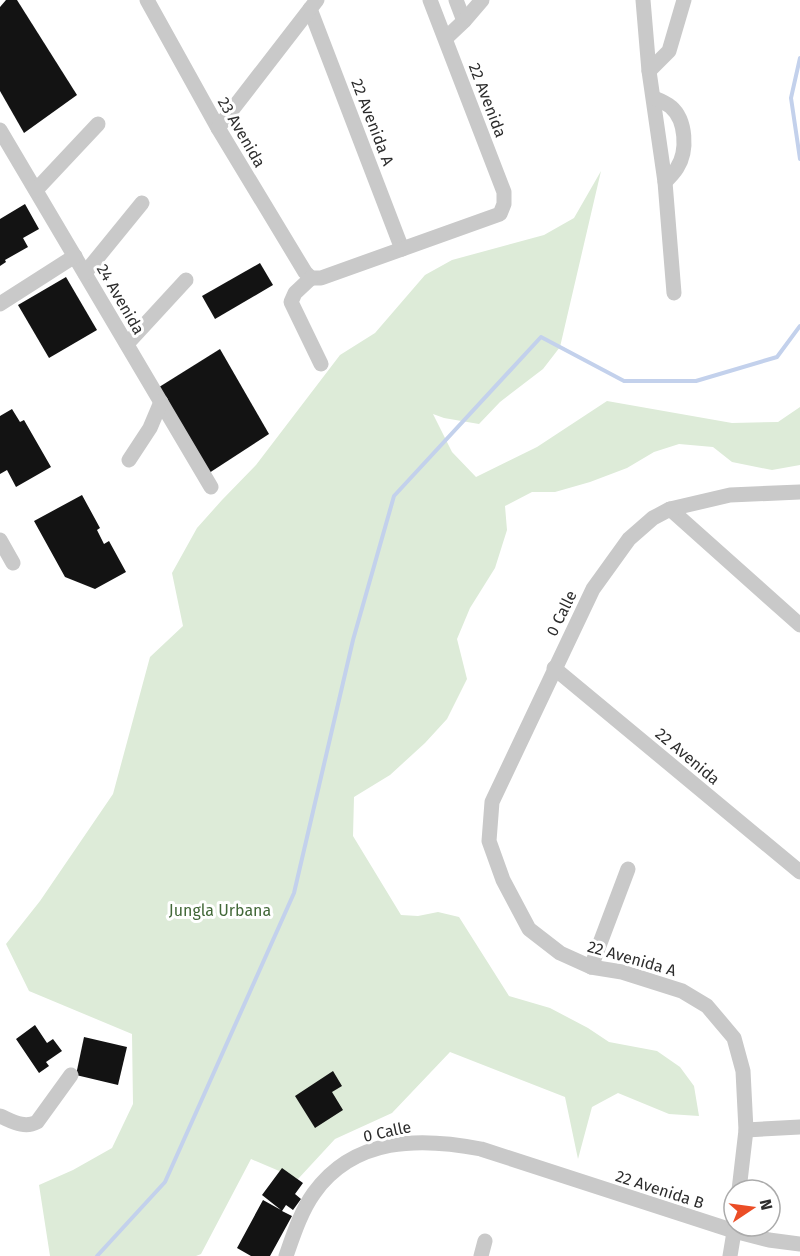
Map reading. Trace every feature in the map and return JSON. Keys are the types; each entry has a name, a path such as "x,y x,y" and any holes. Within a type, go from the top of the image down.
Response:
{"street":[{"name":"23 Avenida","path":"147,0 218,128 305,272 311,278"},
{"name":"22 Avenida","path":"402,249 500,214 504,204 504,192 430,0"},
{"path":"456,0 464,21"},
{"path":"446,38 482,0"},
{"path":"644,0 649,71 665,182 674,293"},
{"path":"649,71 669,51 684,0"},
{"path":"218,128 313,4"},
{"name":"22 Avenida A","path":"313,4 402,249"},
{"path":"654,98 670,106 679,117 684,134 683,150 678,166 665,182"},
{"path":"36,190 98,124"},
{"name":"24 Avenida","path":"0,129 211,487"},
{"path":"85,273 142,203"},
{"path":"321,364 291,302 295,293 311,278 321,278 402,249"},
{"path":"0,304 75,256"},
{"path":"127,344 186,280"},
{"path":"129,460 150,428 161,402"},
{"name":"0 Calle","path":"504,880 489,841 492,802 593,589 611,562 629,539 653,518 670,509 730,495 800,492"},
{"path":"670,509 800,625"},
{"path":"0,540 13,563"},
{"name":"22 Avenida","path":"554,668 800,872"},
{"path":"591,967 628,869"},
{"name":"22 Avenida A","path":"504,880 529,929 560,953 591,967 622,972 682,991 707,1006 734,1038 743,1071 746,1130"},
{"path":"0,1116 21,1125 33,1125 71,1075"},
{"path":"740,1178 746,1130 800,1127"},
{"name":"0 Calle","path":"286,1256 314,1194 336,1169 366,1151 406,1142 448,1143 481,1149 511,1160"},
{"name":"22 Avenida B","path":"511,1160 722,1224"},
{"path":"730,1256 733,1238"},
{"name":"22 Avenida B","path":"763,1238 800,1244"}],"green space":[{"name":"Jungla Urbana","path":"601,171 560,347 543,369 500,402 479,424 433,414 452,452 476,477 537,447 607,401 732,423 778,422 800,407 800,465 772,470 732,462 713,447 679,444 654,452 627,468 590,482 555,492 532,492 505,506 507,530 495,568 470,608 457,639 467,679 447,719 425,743 390,775 354,797 353,836 401,915 418,916 438,912 459,917 509,996 550,1008 609,1042 657,1051 680,1067 694,1086 699,1116 669,1114 618,1093 592,1107 578,1159 565,1097 450,1052 392,1113 335,1139 298,1179 251,1159 201,1254 196,1256 50,1256 39,1185 73,1170 112,1148 133,1104 132,1034 29,991 6,944 40,901 113,794 150,657 183,626 172,573 197,528 256,465 340,355 375,333 425,275 452,260 544,235 574,218"}],"building":[{"path":"6,0 17,0 77,95 24,133 0,91 0,7"},
{"path":"25,204 39,229 23,238 28,247 5,260 6,262 0,266 0,219"},
{"path":"260,263 273,285 215,319 202,296"},
{"path":"66,277 97,330 49,358 18,305"},
{"path":"220,349 269,434 206,475 156,389"},
{"path":"12,409 20,422 24,420 51,467 16,487 7,470 0,474 0,416"},
{"path":"82,495 100,528 97,530 104,544 109,541 126,572 95,589 65,577 34,521"},
{"path":"35,1025 47,1043 53,1039 62,1051 46,1062 49,1066 39,1073 16,1039"},
{"path":"84,1037 127,1047 118,1085 76,1075"},
{"path":"333,1071 342,1086 332,1092 343,1110 315,1128 295,1096"},
{"path":"282,1168 303,1183 295,1194 301,1199 293,1210 286,1205 282,1211 292,1216 270,1256 251,1256 237,1248 263,1200 281,1210 262,1195"}],"waterway":[{"path":"800,58 791,98 800,159"},
{"path":"97,1256 165,1182 294,893 353,640 394,496 541,337 624,381 696,381 777,357 800,326"}]}
